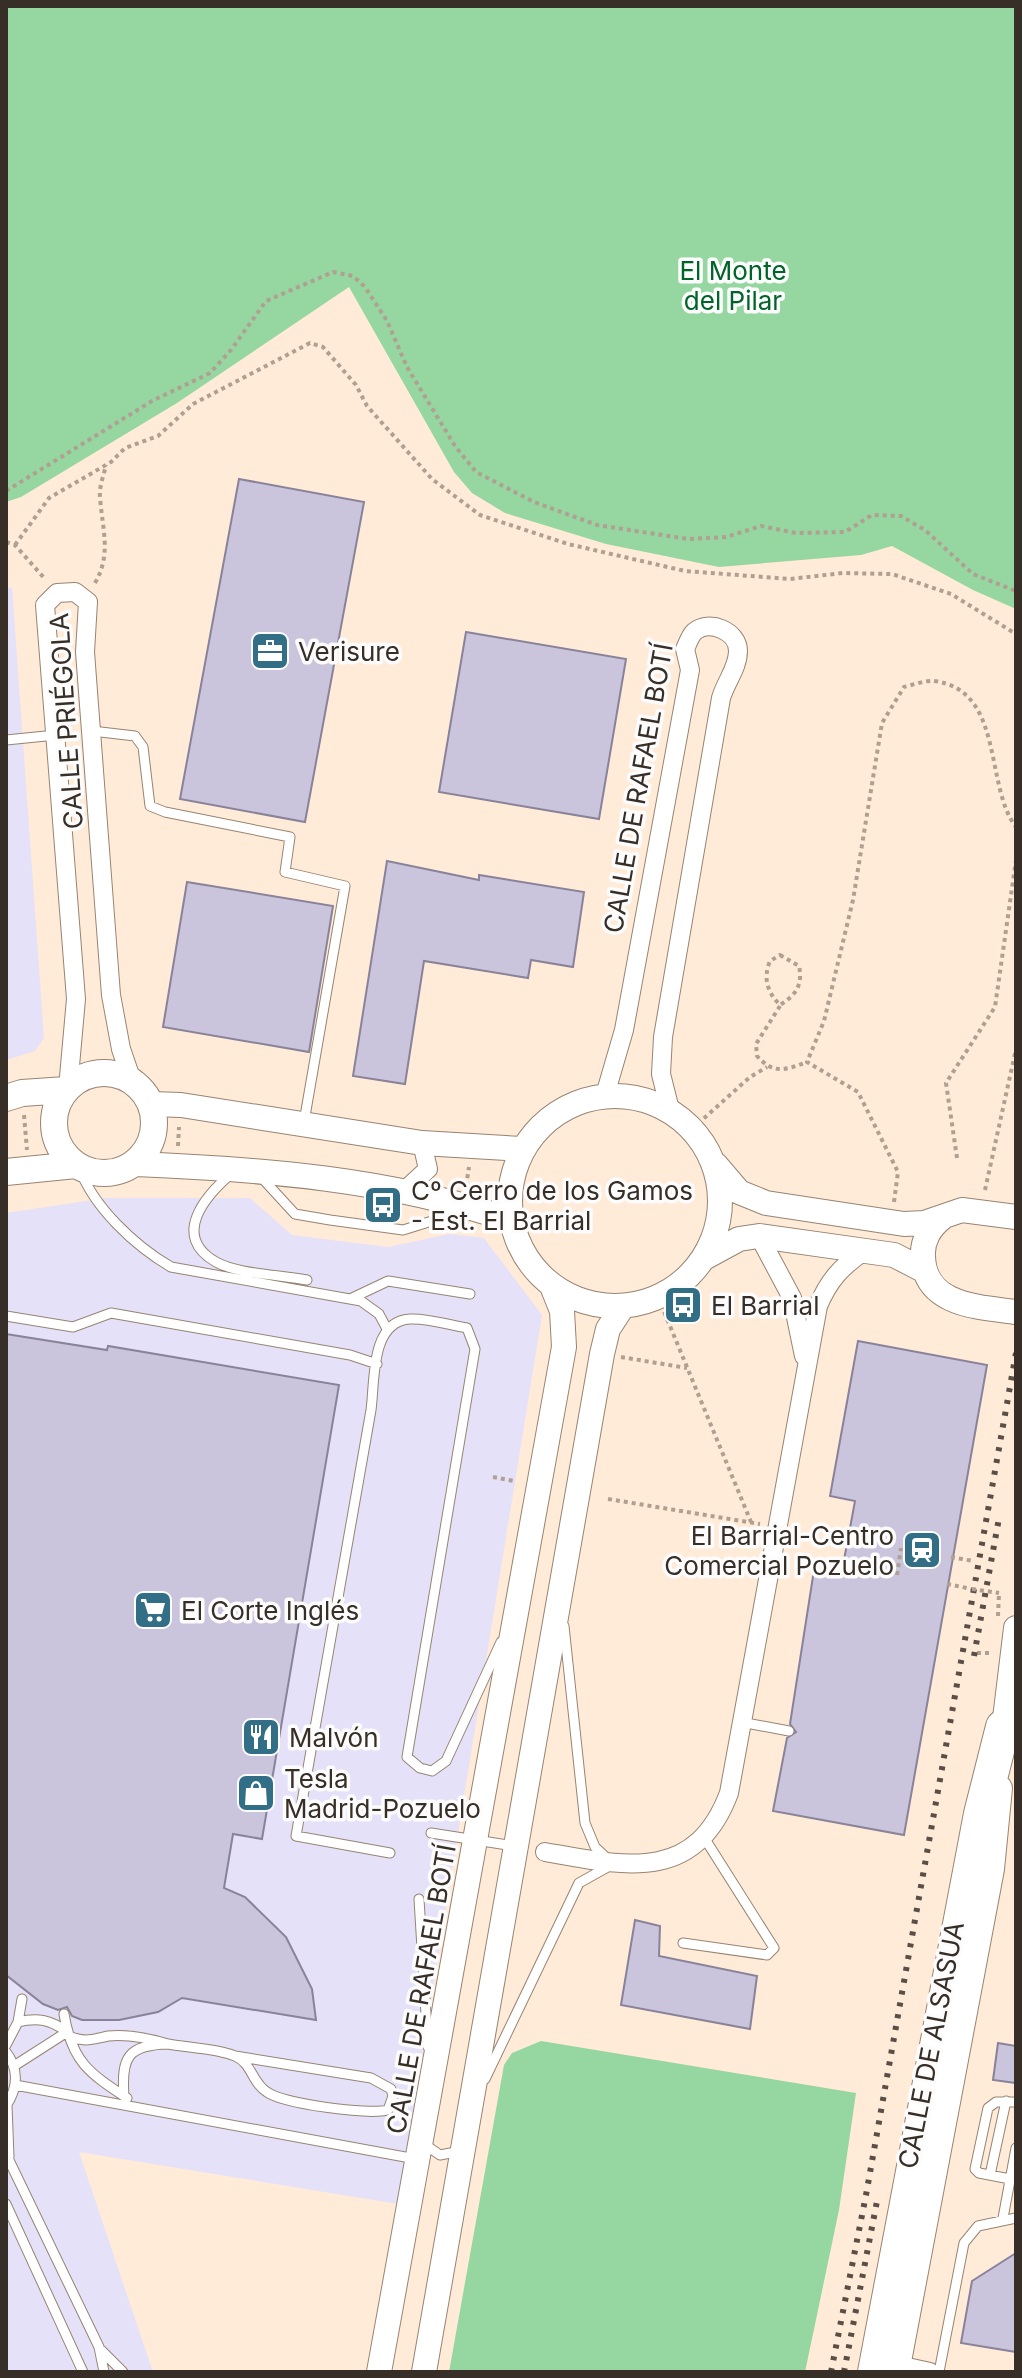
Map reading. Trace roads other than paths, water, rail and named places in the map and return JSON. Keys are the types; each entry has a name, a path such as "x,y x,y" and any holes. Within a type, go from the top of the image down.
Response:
{"highway":[{"path":"890,2370 981,1814 1009,1727"}],"main road":[{"path":"14,1096 67,1089 93,1074 106,1072 132,1081 151,1104 153,1136 135,1164 108,1174 77,1166 17,1171"},
{"path":"67,1089 57,1104 53,1121 56,1138 77,1166"}],"street":[{"name":"CALLE PRIÉGOLA","path":"67,1089 76,999 45,605 57,593 75,592 88,602 85,652 111,995 121,1049 132,1081"},
{"name":"CALLE DE RAFAEL BOTÍ","path":"605,1095 624,1030 690,670 685,649 694,633 709,626 729,632 738,645 738,664 727,678 721,698 663,1037 661,1074 670,1110"},
{"path":"925,1271 894,1255 759,1236 739,1239 704,1258 677,1286 658,1297 623,1306 584,1302 552,1286 525,1256 510,1220 510,1184 522,1149 543,1122 571,1103 605,1095 639,1097 670,1110 692,1129 726,1180 752,1199 904,1224 942,1218 962,1210 1007,1215"},
{"path":"151,1104 181,1105 422,1143 472,1149 522,1149"},
{"path":"402,1193 428,1169 422,1143"},
{"path":"704,1258 719,1218 720,1188 712,1160"},
{"path":"135,1164 246,1170 402,1193 463,1204 510,1220"},
{"path":"942,1218 927,1236 923,1250 925,1271 938,1292 950,1300 1016,1312"},
{"path":"759,1236 792,1298 806,1373"},
{"path":"545,1852 613,1864 666,1861 705,1839 720,1818 729,1793 818,1306 828,1283 842,1266 864,1251"},
{"name":"CALLE DE RAFAEL BOTÍ","path":"379,2372 555,1398 565,1329 552,1286"},
{"path":"424,2372 602,1354 608,1329 623,1306"},
{"path":"555,1398 573,1392 581,1395 583,1403 559,1538 562,1572"},
{"path":"1009,1727 1016,1628"},
{"path":"890,2370 930,2372"}],"lane":[{"path":"92,731 135,736 143,747 150,806 165,812 290,837 285,872 345,886 303,1125"},
{"path":"6,740 56,735"},
{"path":"77,1166 86,1187 146,1252 171,1267 361,1301 379,1314 387,1329"},
{"path":"307,1280 215,1262 200,1247 193,1225 198,1209 210,1191 246,1170 295,1214 403,1230 432,1221 463,1204"},
{"path":"350,1299 388,1281 470,1294"},
{"path":"6,1316 73,1327 111,1313 350,1355 377,1364"},
{"path":"390,1853 296,1836 377,1364 376,1351 387,1329 408,1318 467,1328 475,1349 407,1757 420,1768 432,1771 446,1761 516,1610"},
{"path":"471,2107 573,1893 591,1873 613,1864 595,1847 585,1823 562,1572"},
{"path":"741,1722 789,1731"},
{"path":"431,1833 515,1847"},
{"path":"683,1943 767,1955 774,1948 705,1839"},
{"path":"419,1899 430,2091"},
{"path":"6,2045 18,2022 22,1999"},
{"path":"64,2014 76,2056 91,2075 139,2106"},
{"path":"18,2022 32,2018 52,2021 68,2034 90,2041 108,2036 142,2036 168,2044 371,2078 391,2089 393,2096 388,2110 355,2111 267,2093 249,2066 235,2056"},
{"path":"14,2066 68,2034"},
{"path":"124,2096 122,2068 128,2056 145,2045 168,2044"},
{"path":"6,2052 14,2066 15,2085 6,2105 7,2156 99,2347 104,2372"},
{"path":"15,2085 431,2151 440,2155 465,2150"},
{"path":"990,2175 1011,2102"},
{"path":"1010,2179 975,2169 988,2108 1011,2102"},
{"path":"1003,2218 1016,2148"},
{"path":"6,2204 83,2372"},
{"path":"939,2372 964,2243 978,2226 1003,2218 1016,2218"},
{"path":"99,2347 123,2372"}],"railway":[{"path":"831,2372 866,2195 1016,1353"},
{"path":"974,1656 999,1518"},
{"path":"844,2372 878,2196"}],"place":[{"name":"Verisure","path":"270,651"},
{"name":"Cº Cerro de los Gamos - Est. El Barrial","path":"383,1205"},
{"name":"El Barrial","path":"683,1305"},
{"name":"El Barrial-Centro Comercial Pozuelo","path":"922,1550"},
{"name":"El Corte Inglés","path":"153,1610"},
{"name":"Malvón","path":"261,1737"},
{"name":"Tesla Madrid-Pozuelo","path":"256,1793"}],"park label":[{"name":"El Monte del Pilar","path":"733,285"}]}
